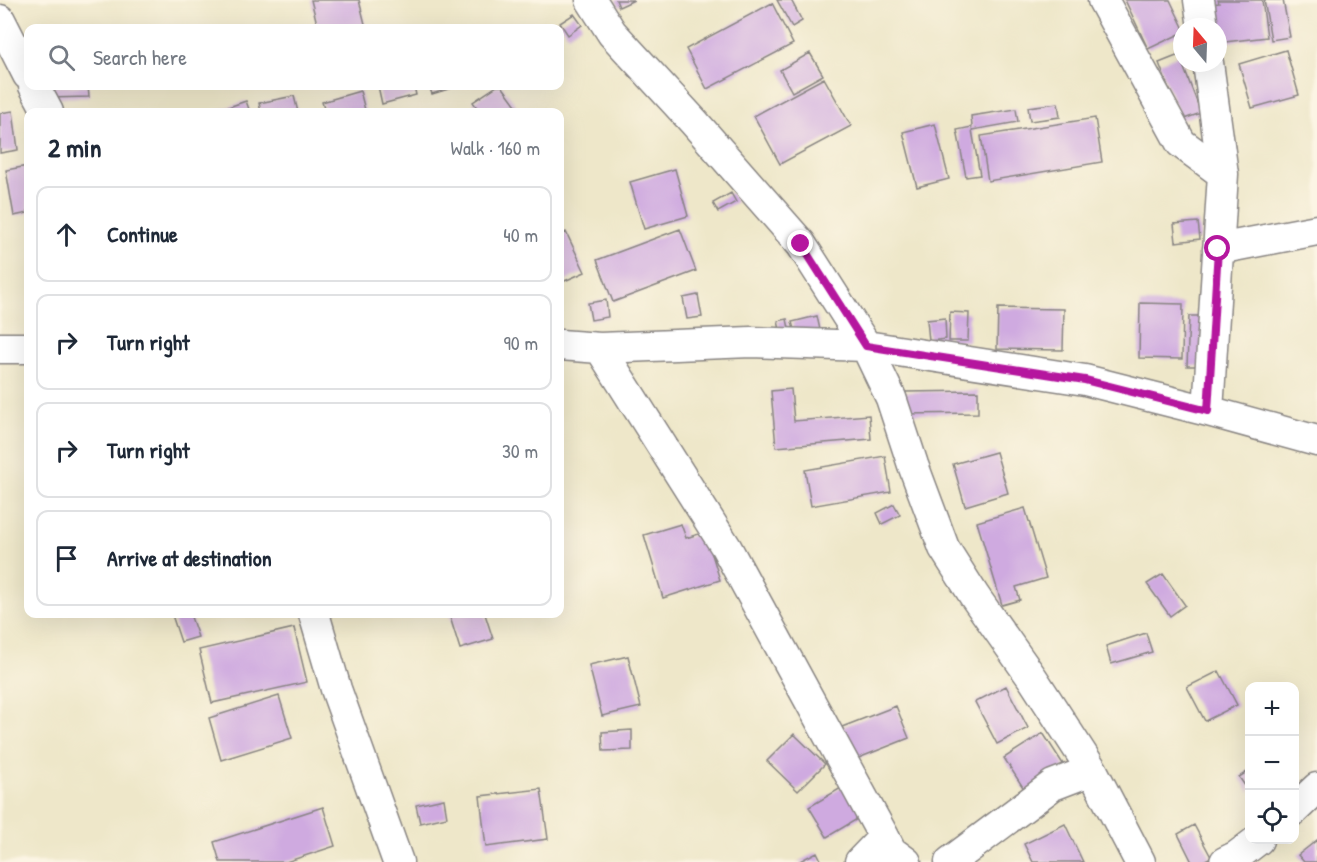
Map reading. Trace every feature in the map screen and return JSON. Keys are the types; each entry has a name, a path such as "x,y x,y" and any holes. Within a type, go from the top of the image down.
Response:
{"street":[{"path":"591,0 612,33 801,244 866,346 891,398 913,465 945,549 1092,770 1140,862"},
{"path":"1103,0 1181,142 1222,174"},
{"path":"1200,0 1202,18"},
{"path":"0,20 24,67"},
{"path":"1208,411 1222,174 1209,72"},
{"path":"36,90 46,108"},
{"path":"1218,249 1317,230"},
{"path":"564,338 600,348 751,342 866,346 1085,380 1317,441"},
{"path":"0,348 24,348"},
{"path":"600,348 726,547 891,851 906,862"},
{"path":"315,618 336,688 398,862"},
{"path":"950,862 1053,785 1092,770"},
{"path":"1299,805 1317,789"},
{"path":"861,862 884,837"},
{"path":"1225,862 1238,856 1253,844"}],"building":[{"path":"311,0 359,0 365,24 317,24"},
{"path":"616,0 634,0 619,7"},
{"path":"777,0 791,0 802,21 792,27"},
{"path":"1125,0 1170,0 1179,18 1173,18 1173,37 1148,49"},
{"path":"1218,0 1262,0 1267,37 1227,42 1227,18 1212,18 1210,4 1219,3"},
{"path":"1264,0 1283,0 1290,37 1271,40"},
{"path":"772,3 793,44 707,89 686,49"},
{"path":"574,14 582,25 568,35 564,24 560,23"},
{"path":"1286,50 1299,95 1252,108 1239,64"},
{"path":"810,53 823,75 792,92 780,70"},
{"path":"1173,57 1173,72 1185,72 1201,113 1181,120 1159,63"},
{"path":"824,78 851,126 780,164 754,116"},
{"path":"47,90 88,90 89,97 47,98"},
{"path":"379,90 415,90 416,95 382,104"},
{"path":"430,90 445,90 432,94"},
{"path":"491,90 505,90 518,108 477,108 473,102"},
{"path":"360,91 364,108 324,108 322,102"},
{"path":"294,96 297,108 260,108 259,103"},
{"path":"246,101 249,108 226,108"},
{"path":"1058,103 1060,117 1030,121 1028,107"},
{"path":"1016,109 1018,122 972,130 980,175 966,177 957,130 972,127 971,116"},
{"path":"13,111 18,150 0,153 0,113"},
{"path":"1095,118 1102,162 988,181 981,136"},
{"path":"935,124 949,179 917,187 903,132"},
{"path":"24,167 24,214 14,216 6,170"},
{"path":"675,169 688,216 644,229 630,182"},
{"path":"731,193 736,202 718,212 713,203"},
{"path":"1198,222 1200,239 1176,242 1174,224"},
{"path":"680,229 696,271 613,302 597,260"},
{"path":"566,232 585,272 564,281 564,233"},
{"path":"698,295 702,317 687,319 683,298"},
{"path":"606,300 608,317 591,320 588,303"},
{"path":"1140,303 1183,304 1182,359 1139,358"},
{"path":"998,308 1064,309 1063,350 997,349"},
{"path":"950,312 969,313 968,341 949,341"},
{"path":"817,316 822,339 798,344 792,322"},
{"path":"1189,316 1203,316 1201,366 1187,366"},
{"path":"945,318 946,339 929,341 927,320"},
{"path":"787,319 790,333 781,334 778,321"},
{"path":"791,389 794,421 869,415 871,439 776,447 771,391"},
{"path":"978,391 978,413 903,414 903,392"},
{"path":"996,452 1008,493 965,506 953,464"},
{"path":"885,456 891,492 811,506 805,470"},
{"path":"894,504 900,515 882,524 877,513"},
{"path":"1025,508 1046,578 1016,587 1020,600 1002,605 977,522"},
{"path":"681,524 686,538 705,532 720,580 663,598 644,535"},
{"path":"1163,574 1185,605 1170,616 1147,584"},
{"path":"173,618 191,618 198,637 181,642"},
{"path":"450,618 486,618 493,639 460,649"},
{"path":"294,628 307,682 212,703 199,650"},
{"path":"1146,633 1152,652 1111,664 1106,646"},
{"path":"628,656 641,707 602,716 589,665"},
{"path":"1219,671 1237,705 1205,721 1187,687"},
{"path":"1006,686 1028,728 997,744 975,702"},
{"path":"279,696 292,738 221,760 209,718"},
{"path":"896,706 909,738 856,759 842,727"},
{"path":"632,730 632,750 603,751 602,732"},
{"path":"1043,733 1065,767 1026,792 1004,758"},
{"path":"794,734 825,764 798,791 767,761"},
{"path":"1245,773 1245,786 1239,777"},
{"path":"846,785 864,815 827,837 809,807"},
{"path":"541,789 548,839 486,847 480,796"},
{"path":"444,799 447,817 420,823 416,805"},
{"path":"323,807 335,846 286,862 220,862 214,842"},
{"path":"1065,824 1083,862 1033,862 1024,844"},
{"path":"1194,825 1211,857 1202,862 1192,862 1178,834"},
{"path":"1317,840 1317,862 1304,862 1298,855"},
{"path":"817,852 822,862 798,862"}],"route":[{"path":"801,244 866,346 1085,380 1208,411 1218,249"}]}
